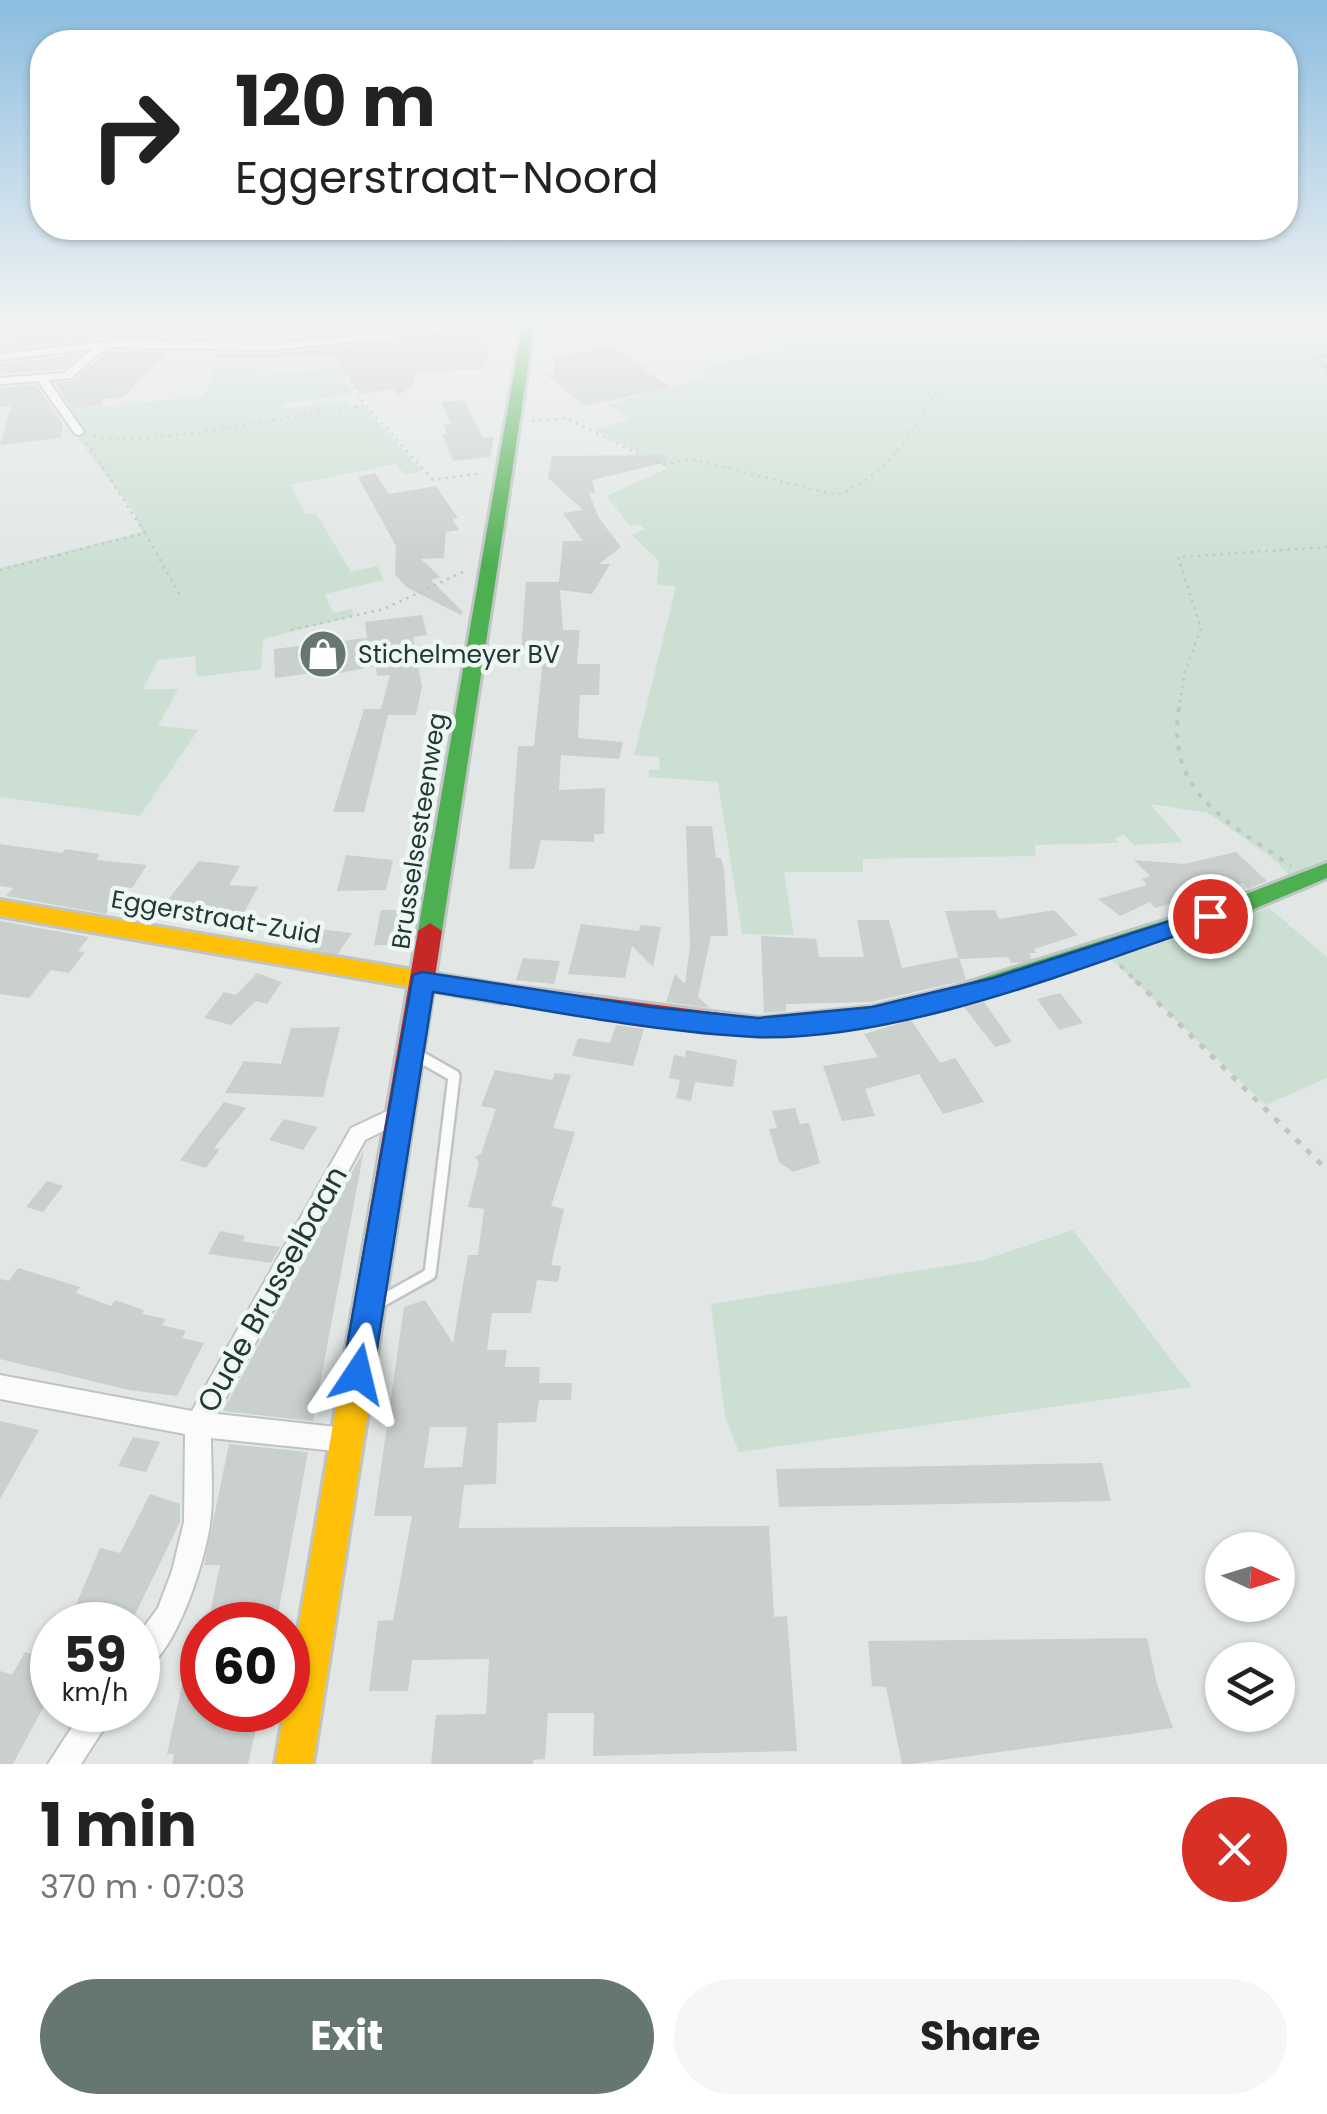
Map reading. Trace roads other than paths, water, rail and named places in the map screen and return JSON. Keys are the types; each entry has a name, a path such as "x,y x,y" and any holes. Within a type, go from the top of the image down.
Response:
{"main road":[{"name":"Brusselsesteenweg","path":"294,1764 516,403"},
{"name":"Eggerstraat-Zuid","path":"0,908 422,981 651,1016 758,1027 872,1016 995,986 1106,951 1316,875"}],"street":[{"path":"58,403 79,432"},
{"name":"Oude Brusselbaan","path":"160,1628 186,1571 200,1492 198,1424 358,1134 400,1113"},
{"path":"0,1387 198,1424 346,1440"},
{"path":"63,1764 86,1732"}],"lane":[{"path":"369,1308 430,1274 454,1076 410,1051"}],"place":[{"name":"Stichelmeyer BV","path":"323,654"}]}
